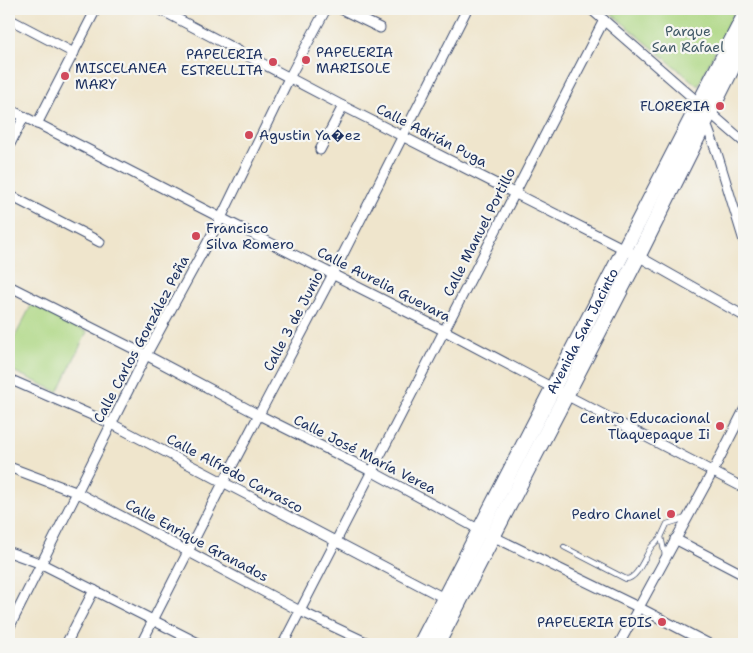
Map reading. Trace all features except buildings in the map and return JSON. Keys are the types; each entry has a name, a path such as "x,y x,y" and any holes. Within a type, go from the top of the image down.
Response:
{"main road":[{"name":"Avenida San Jacinto","path":"438,644 486,533 702,113 744,17"},
{"name":"Avenida San Jacinto","path":"702,113 744,44"},
{"name":"Avenida San Jacinto","path":"421,644 444,598 486,533"}],"street":[{"path":"37,124 96,9"},
{"name":"Calle Adrián Puga","path":"159,9 344,106 631,252 744,316"},
{"name":"Calle Carlos González Peña","path":"9,628 146,355 221,218 326,9"},
{"path":"340,9 380,28"},
{"name":"Calle 3 de Junio","path":"141,644 223,482 333,274 467,9"},
{"path":"591,9 702,113 744,142"},
{"path":"9,19 74,53"},
{"name":"Calle Manuel Portillo","path":"283,644 604,20"},
{"path":"320,150 344,106"},
{"name":"Calle Aurelia Guevara","path":"9,109 445,330 559,392 744,488"},
{"path":"702,113 717,153 744,241"},
{"path":"9,146 24,117"},
{"path":"9,195 100,242"},
{"name":"Calle José María Verea","path":"9,286 371,471 486,533 709,644"},
{"name":"Calle Alfredo Carrasco","path":"9,379 112,424 444,598"},
{"path":"618,644 713,471 744,410"},
{"name":"Calle Enrique Granados","path":"9,466 78,493 300,611 370,644"},
{"path":"675,539 744,575"},
{"path":"9,552 42,564 200,644"},
{"path":"66,644 94,590"}],"lane":[{"path":"564,547 628,580 634,576 652,546 661,538 667,524 687,518"},
{"path":"661,538 666,556"}],"green space":[{"name":"Parque San Rafael","path":"606,9 736,9 698,86"},
{"path":"32,304 87,332 58,392 9,369 9,348"}],"place":[{"name":"PAPELERIA MARISOLE","path":"306,60"},
{"name":"PAPELERIA ESTRELLITA","path":"273,62"},
{"name":"MISCELANEA MARY","path":"65,76"},
{"name":"FLORERIA","path":"720,106"},
{"name":"Agustin Ya�ez","path":"249,135"},
{"name":"Francisco Silva Romero","path":"196,236"},
{"name":"Centro Educacional Tlaquepaque Ii","path":"720,426"},
{"name":"Pedro Chanel","path":"671,514"},
{"name":"PAPELERIA EDIS","path":"662,622"}]}
